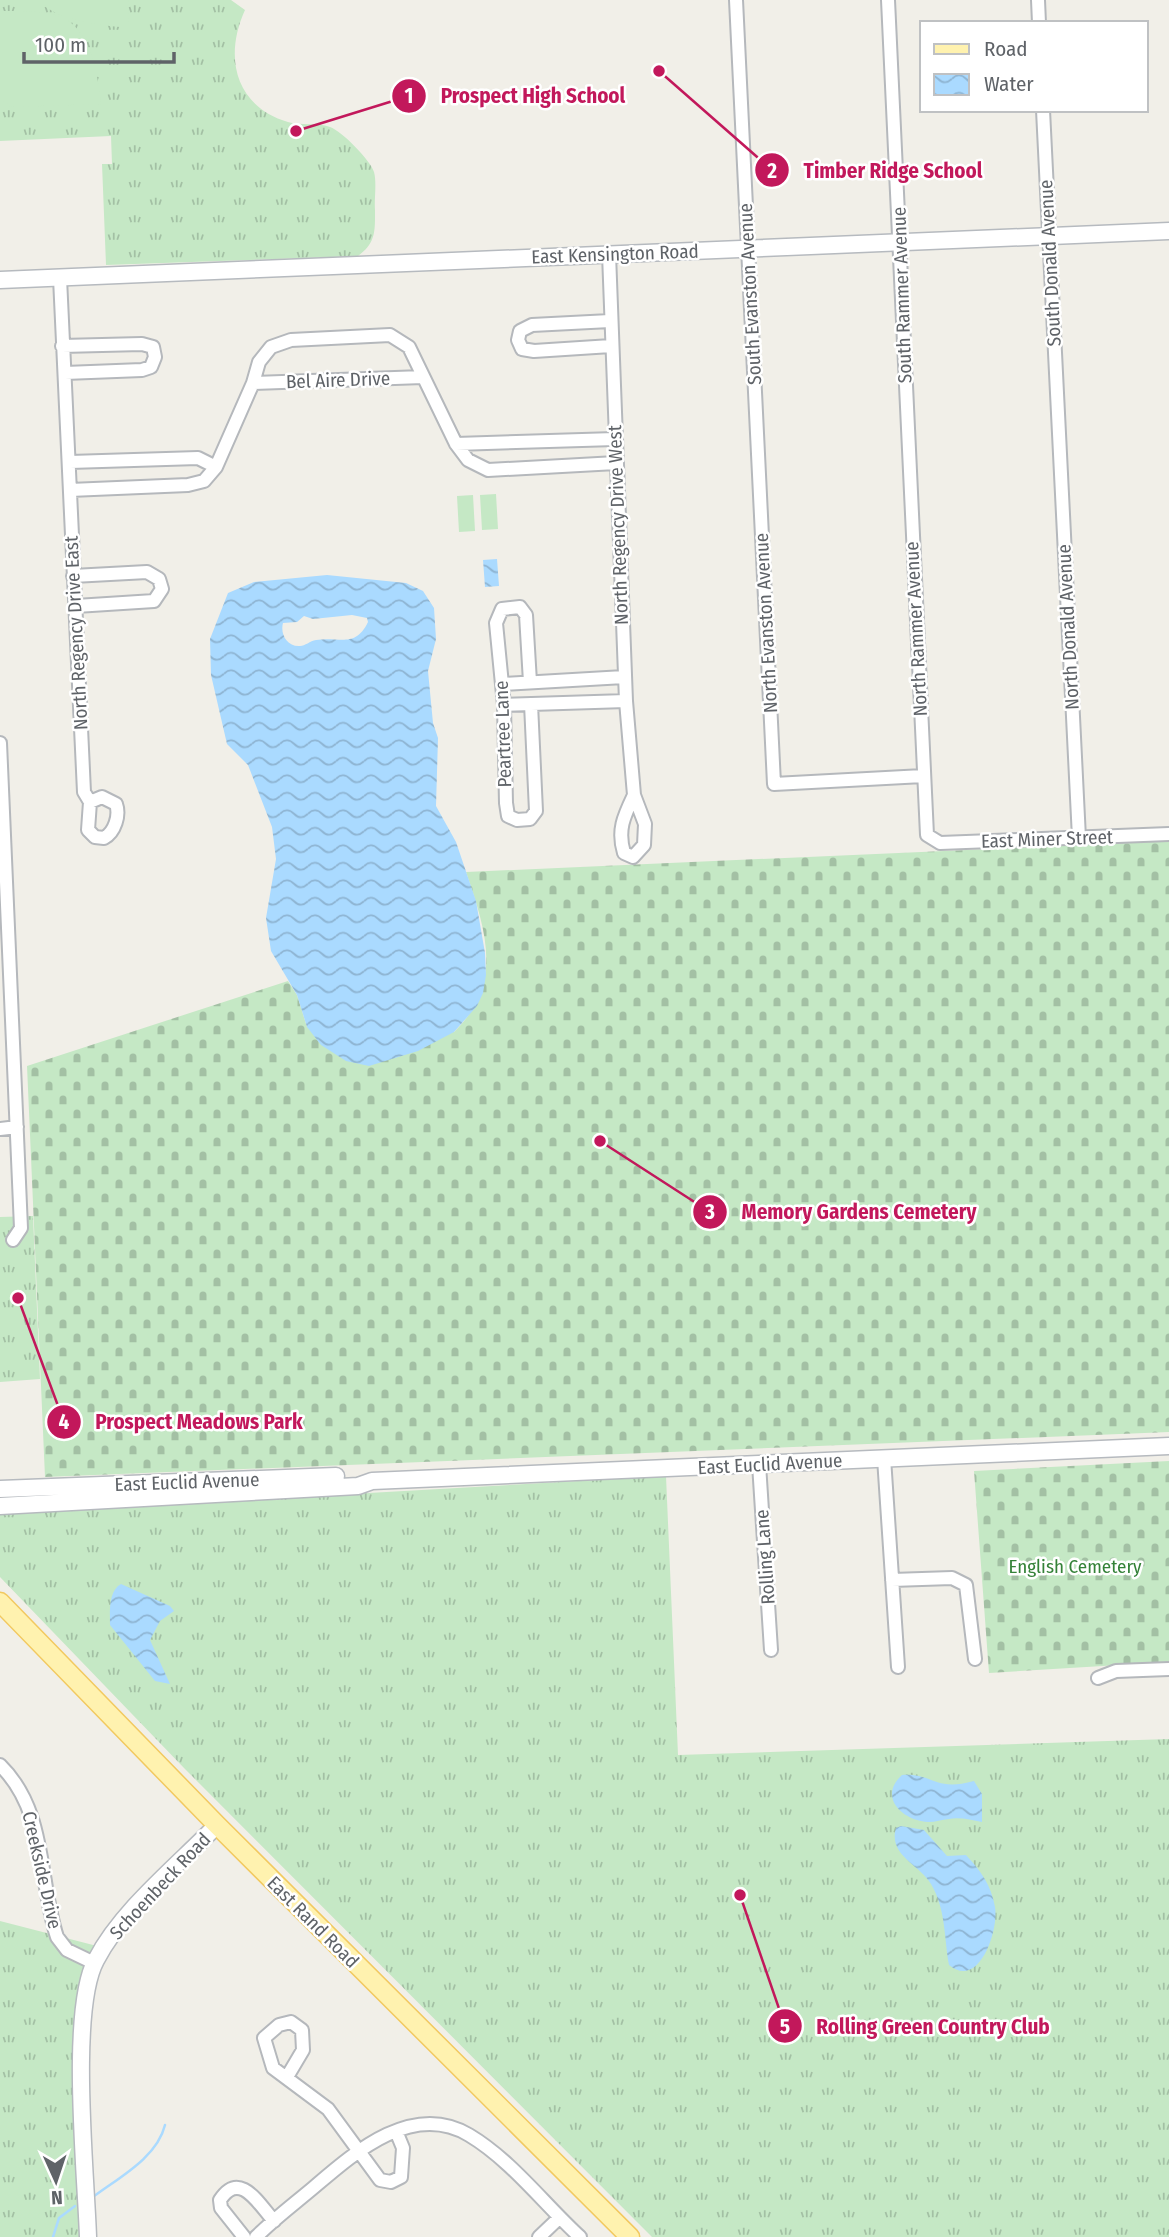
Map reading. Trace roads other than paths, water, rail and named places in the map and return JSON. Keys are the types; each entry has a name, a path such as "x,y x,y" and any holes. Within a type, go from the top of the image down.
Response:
{"main road":[{"name":"East Kensington Road","path":"0,281 1169,231"},
{"name":"East Euclid Avenue","path":"0,1506 358,1486 372,1481 1169,1446"},
{"name":"East Euclid Avenue","path":"0,1489 362,1475 372,1481"},
{"name":"East Rand Road","path":"0,1602 217,1825 630,2237"},
{"name":"Schoenbeck Road","path":"88,2237 81,2022 94,1963 114,1930 217,1825"}],"street":[{"name":"South Evanston Avenue","path":"736,0 758,462"},
{"name":"South Rammer Avenue","path":"888,0 901,243 906,422"},
{"path":"1038,0 1039,21"},
{"name":"South Donald Avenue","path":"1043,112 1057,415"},
{"name":"North Regency Drive West","path":"609,254 624,677 634,795"},
{"name":"North Regency Drive East","path":"60,278 83,792 90,802"},
{"path":"610,321 532,325 520,331 518,340 522,349 534,351 611,346"},
{"name":"Bel Aire Drive","path":"216,467 253,383 259,362 271,347 291,340 390,335 408,346 456,444 468,460 488,470 616,463"},
{"path":"62,346 142,344 153,347 155,357 151,367 142,370 65,373"},
{"name":"Bel Aire Drive","path":"253,383 423,377"},
{"name":"North Donald Avenue","path":"1057,415 1079,838"},
{"name":"North Rammer Avenue","path":"906,422 927,835"},
{"path":"456,444 615,439"},
{"path":"70,462 198,458 216,467 204,481 188,485 70,490"},
{"name":"North Evanston Avenue","path":"758,462 774,784 923,776"},
{"path":"73,576 147,572 159,579 162,589 154,601 76,606"},
{"name":"Peartree Lane","path":"530,682 526,615 520,607 510,606 502,609 496,623 504,705 506,803 508,816 517,820 530,818 536,811 531,704"},
{"path":"502,684 624,677"},
{"path":"504,705 626,701"},
{"path":"0,743 5,954 21,1228 13,1241"},
{"name":"East Miner Street","path":"927,835 940,843 1169,834"},
{"path":"0,1129 17,1127"},
{"path":"884,1458 898,1667"},
{"name":"Rolling Lane","path":"759,1464 771,1650"},
{"path":"892,1580 952,1578 966,1585 975,1659"},
{"path":"1098,1678 1116,1671 1169,1669"},
{"name":"Creekside Drive","path":"0,1765 22,1794 32,1815 57,1937 67,1950 94,1963"},
{"path":"288,2077 328,2109 380,2180 391,2182 401,2177 403,2148 396,2132"},
{"path":"259,2236 358,2150 410,2126 437,2123 468,2134 496,2155 580,2237"},
{"path":"244,2237 221,2208 220,2200 234,2187 244,2189 274,2221"},
{"path":"539,2237 559,2218"}],"water":[{"path":"497,559 499,586 485,587 483,560"},
{"path":"327,575 406,583 423,591 434,608 436,639 428,671 433,723 438,738 436,806 456,842 476,901 486,975 483,993 477,1006 454,1032 418,1051 369,1066 346,1061 321,1045 307,1027 297,995 271,951 266,918 276,859 272,827 248,765 227,744 211,675 210,639 228,593 254,582","holes":["352,615 367,618 368,622 358,636 346,640 324,639 295,646 288,642 283,631 283,623 297,622 304,616 313,619"]},
{"path":"121,1584 170,1606 174,1611 160,1621 150,1640 170,1684 155,1681 110,1625 112,1597"},
{"path":"902,1775 950,1784 974,1781 982,1794 982,1822 957,1818 925,1822 905,1815 892,1797 892,1790"},
{"path":"901,1826 924,1830 947,1856 966,1855 988,1885 995,1907 994,1929 985,1954 978,1964 969,1970 960,1971 949,1965 944,1924 936,1894 926,1877 906,1859 896,1845 896,1828"}],"waterway":[{"path":"93,2197 145,2157 161,2137 165,2125"},
{"path":"53,2237 59,2218 75,2206"}],"place":[{"name":"Timber Ridge School","path":"659,71"},
{"name":"Prospect High School","path":"296,131"},
{"name":"Memory Gardens Cemetery","path":"600,1141"},
{"name":"Prospect Meadows Park","path":"18,1298"},
{"name":"Rolling Green Country Club","path":"740,1895"}],"park label":[{"name":"English Cemetery","path":"1075,1566"}]}
